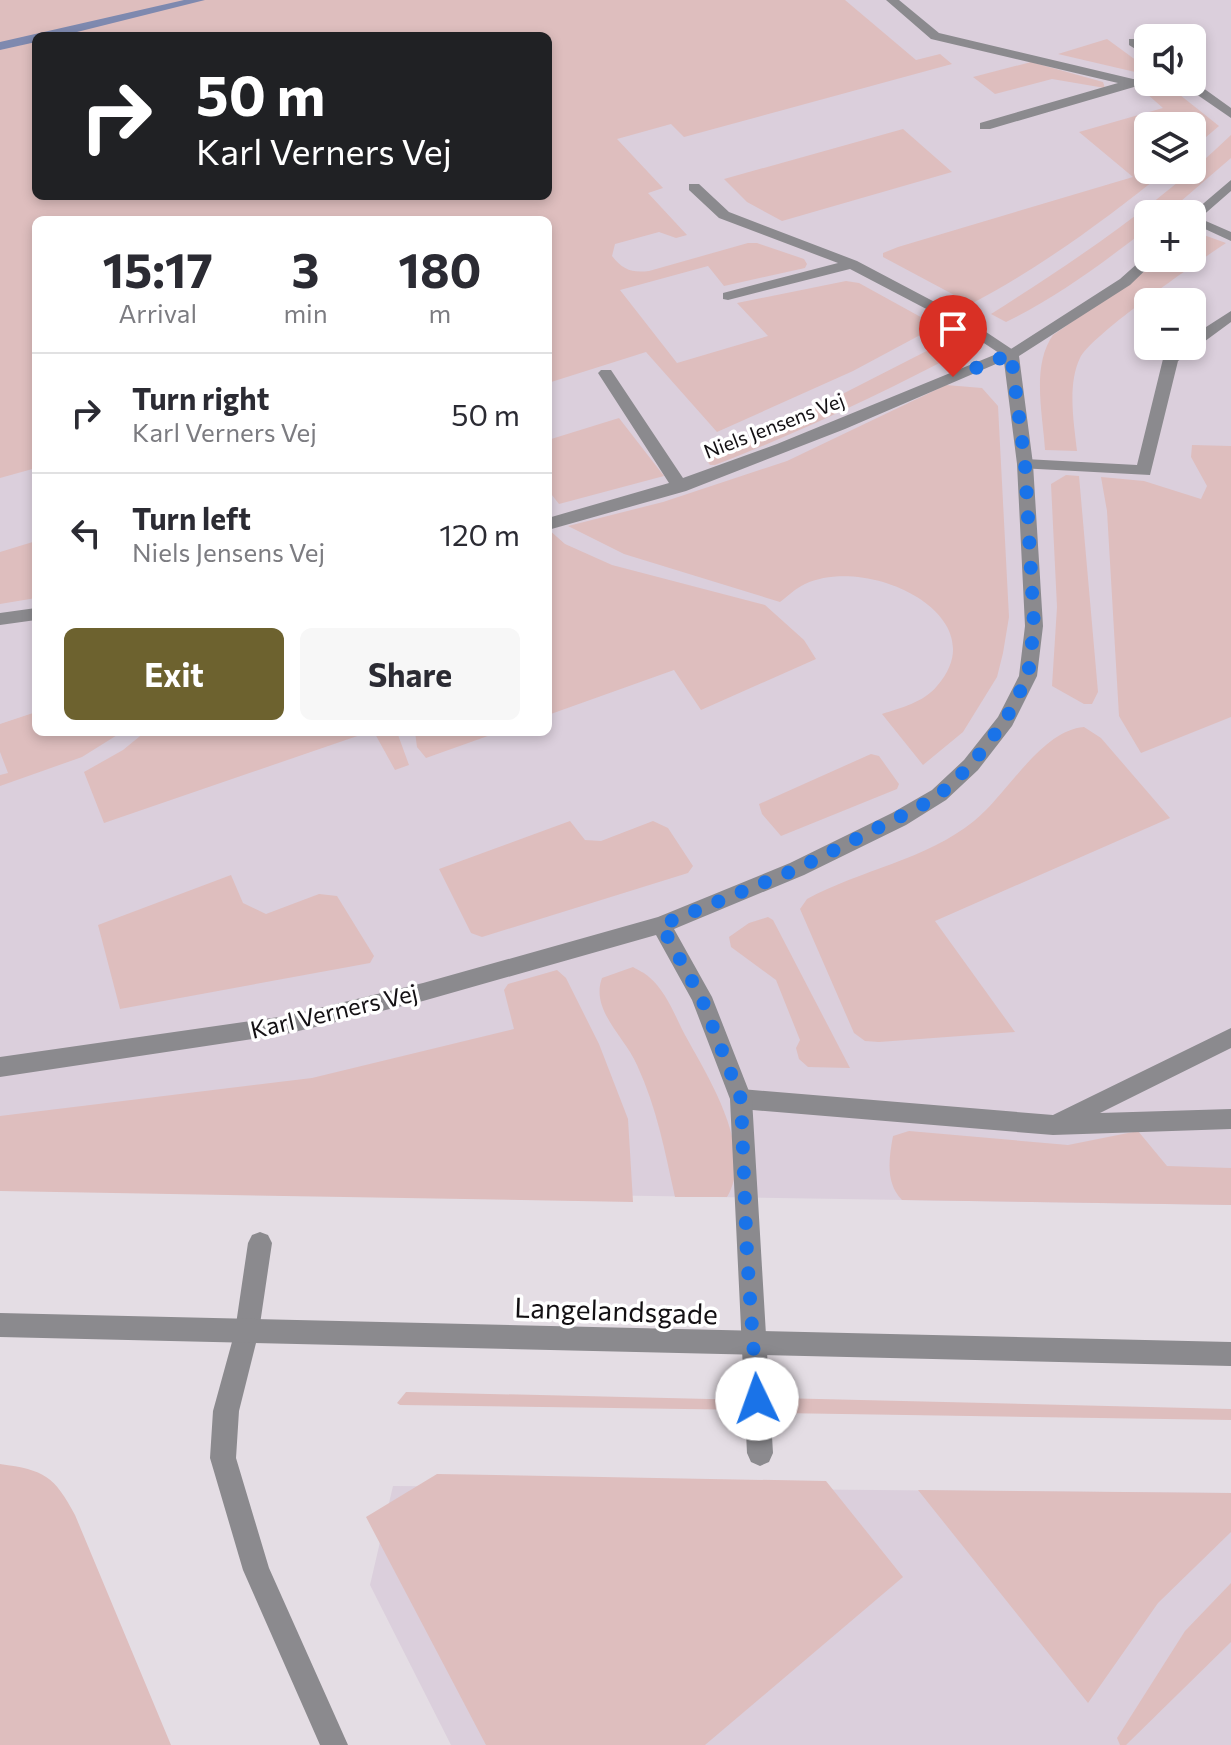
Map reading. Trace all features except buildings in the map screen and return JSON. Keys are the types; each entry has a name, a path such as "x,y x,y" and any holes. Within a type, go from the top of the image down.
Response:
{"street":[{"path":"892,0 935,36 1133,83"},
{"path":"985,126 1133,83"},
{"path":"1206,96 1231,114"},
{"path":"1206,208 1231,184"},
{"path":"694,187 724,215 852,264 960,321 1011,354"},
{"path":"1206,226 1231,237"},
{"path":"728,296 852,264"},
{"name":"Niels Jensens Vej","path":"552,523 680,487 1011,354 1125,282 1136,272"},
{"path":"1206,333 1231,315"},
{"name":"Karl Verners Vej","path":"0,1067 286,1025 423,992 661,925 797,869 899,819 939,795 971,765 1005,721 1028,676 1034,626 1025,464 1011,354"},
{"path":"1025,464 1144,471 1171,360"},
{"path":"606,373 680,487"},
{"path":"0,619 32,615"},
{"path":"661,925 701,997 741,1099 760,1453"},
{"path":"1053,1125 1231,1038"},
{"path":"741,1099 1053,1125 1231,1119"},
{"path":"260,1243 247,1331 226,1411 223,1458 256,1570 334,1745"},
{"name":"Langelandsgade","path":"0,1325 1231,1354"}],"shaded area":[{"path":"0,0 1231,0 1231,1205 0,1186"},
{"path":"0,0 845,0 916,60 940,54 952,64 684,137 671,124 617,139 663,188 648,193 687,235 676,238 659,232 615,244 612,256 620,265 633,271 649,271 748,243 757,243 804,259 807,264 805,268 724,286 708,266 620,290 677,363 768,336 737,303 846,281 859,283 937,326 853,371 717,432 646,352 552,382 552,216 32,216 32,469 0,478"},
{"path":"1107,39 1134,59 1134,72 1058,54"},
{"path":"1031,62 1103,82 1105,88 1052,79 995,94 973,77"},
{"path":"1149,96 1181,96 1201,112 1149,112 1163,108"},
{"path":"1134,116 1134,184 1149,184 1047,259 971,304 883,257 883,253 898,247 1133,177 1079,132"},
{"path":"1206,116 1219,126 1206,137"},
{"path":"903,129 952,172 782,221 747,202 724,179"},
{"path":"1231,135 1231,158 1206,180 1206,158"},
{"path":"1201,184 1182,200 1155,200 1175,185"},
{"path":"1134,216 1134,239 1061,291 1006,322 991,314 1054,273"},
{"path":"1206,236 1226,243 1206,257"},
{"path":"1144,272 1184,272 1161,288 1134,288 1134,308 1104,332 1080,358 1072,404 1077,451 1045,450 1040,376 1046,347 1053,335"},
{"path":"956,336 969,342 970,347 876,395 780,438 715,465 710,465 706,460 708,456 813,409"},
{"path":"946,385 982,388 998,406 1009,617 997,677 963,732 923,765 882,714 926,696 937,686 952,661 951,637 939,615 918,598 891,585 862,578 832,577 805,584 780,602 624,554 568,526 663,502 787,461"},
{"path":"619,418 664,476 559,504 552,495 552,439"},
{"path":"1192,445 1231,446 1231,717 1141,753 1119,716 1107,511 1101,477 1144,481 1201,499 1207,486 1191,457"},
{"path":"1066,475 1079,476 1098,692 1092,704 1084,704 1052,686 1057,607 1051,484"},
{"path":"552,533 565,544 612,565 765,605 804,640 816,659 701,710 674,670 552,714"},
{"path":"32,542 32,599 0,604 0,552"},
{"path":"32,713 32,736 116,736 82,757 0,786 0,775 8,773 0,752 0,724"},
{"path":"1084,727 1101,738 1170,818 935,921 1015,1032 865,1041 854,1033 800,909 807,899 827,889 935,846 955,834 987,809 1039,751 1068,731"},
{"path":"140,736 357,736 104,823 84,772 123,750"},
{"path":"376,736 398,736 409,765 395,770"},
{"path":"416,736 488,736 426,758 417,747"},
{"path":"871,754 879,756 899,784 897,789 781,836 762,814 759,804"},
{"path":"570,821 585,840 601,841 653,821 668,828 693,866 688,873 482,937 471,933 439,869"},
{"path":"231,875 243,903 266,914 319,894 337,896 374,956 370,963 120,1009 98,925"},
{"path":"768,917 773,920 850,1068 808,1067 799,1059 796,1048 800,1040 776,980 731,947 729,937 749,923"},
{"path":"633,967 649,977 665,996 725,1114 735,1158 734,1178 727,1197 675,1197 660,1130 644,1081 632,1055 610,1023 601,1001 602,978"},
{"path":"557,970 566,978 599,1044 628,1119 633,1202 0,1191 0,1116 312,1078 514,1029 504,990 508,984"},
{"path":"909,1131 1068,1145 1138,1131 1167,1166 1231,1168 1231,1205 902,1200 893,1186 890,1153 893,1136"},
{"path":"406,1392 752,1400 755,1410 400,1405 397,1403"},
{"path":"777,1398 1231,1409 1231,1420 778,1413 773,1406"},
{"path":"0,1464 38,1472 54,1483 68,1502 171,1745 0,1745"},
{"path":"437,1474 826,1481 903,1577 705,1745 486,1745 366,1517"},
{"path":"393,1486 1231,1493 1231,1745 451,1745 370,1585"},
{"path":"918,1490 1231,1493 1231,1532 1158,1603 1088,1703"},
{"path":"1231,1583 1231,1642 1126,1745 1120,1745 1117,1738 1185,1631"}],"waterway":[{"path":"63,32 199,0"},
{"path":"0,46 32,39"}],"route":[{"path":"757,1399 741,1099 701,997 661,925 797,869 899,819 939,795 971,765 1005,721 1028,676 1034,626 1025,464 1011,354 953,377"}]}
